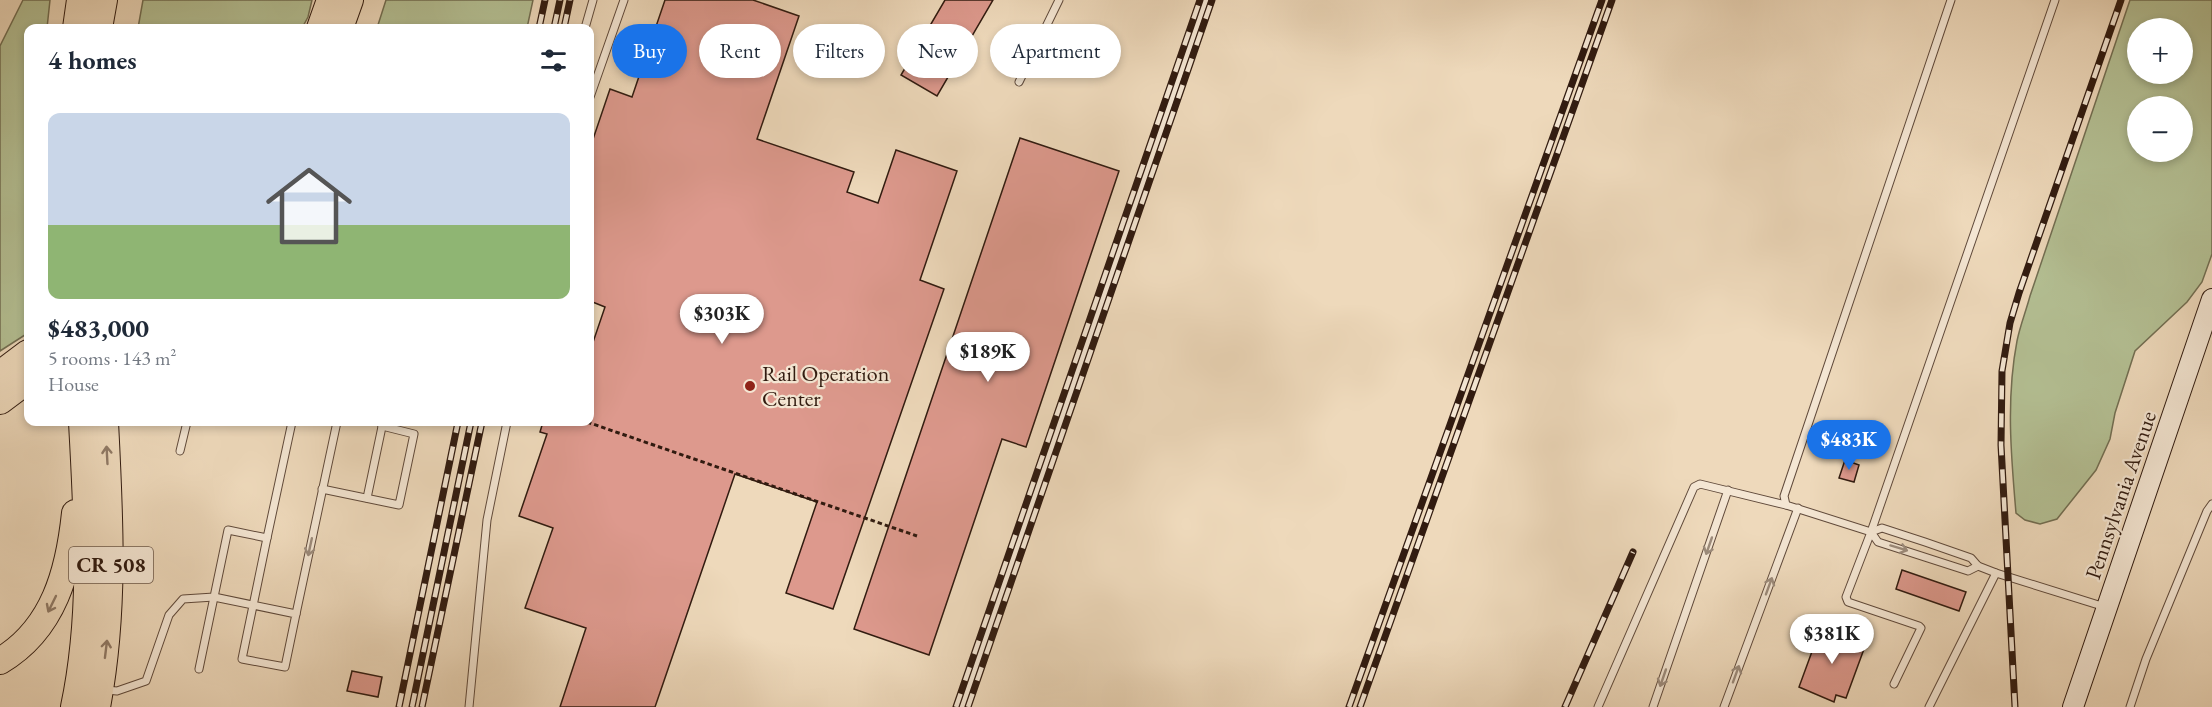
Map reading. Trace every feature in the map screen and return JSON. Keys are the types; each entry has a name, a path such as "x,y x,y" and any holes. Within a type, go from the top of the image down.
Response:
{"highway":[{"path":"321,24 330,0"},
{"path":"341,24 350,0"},
{"path":"80,24 98,7"},
{"path":"8,391 24,361"},
{"name":"CR 508","path":"99,698 107,645 111,586 105,426"},
{"path":"0,661 21,646 39,627 51,608 61,585 73,535 83,433"},
{"name":"CR 508","path":"74,707 84,641 88,583 83,433"}],"main road":[{"name":"Pennsylvania Avenue","path":"2073,707 2212,299"}],"lane":[{"path":"586,24 593,0"},
{"path":"594,86 624,0"},
{"path":"1019,82 1059,0"},
{"path":"962,707 1205,0"},
{"path":"1786,504 1784,496 1951,0"},
{"path":"1894,684 1921,628 1848,602 1846,597 1871,532 2055,0"},
{"path":"180,452 186,426"},
{"path":"291,426 242,658 285,667 336,426"},
{"path":"367,498 382,426"},
{"path":"322,489 399,505 414,434 388,426"},
{"path":"469,707 487,520 506,426"},
{"path":"1598,707 1694,487 1700,484 1786,504 1871,532 1878,542 1968,571 1978,566"},
{"path":"1653,707 1728,490"},
{"path":"2130,707 2146,659 2207,511 2212,504"},
{"path":"1724,707 1798,508"},
{"path":"1871,532 1882,528 1971,558 1978,566 1996,573 2108,607"},
{"path":"199,669 228,530 267,538"},
{"path":"1929,707 1996,573"},
{"path":"99,698 146,681 169,615 183,599 214,597 296,614"}],"path":[{"path":"594,424 917,536"}],"green space":[{"path":"23,0 50,0 47,24 24,24 24,336 0,351 0,46"},
{"path":"143,0 312,0 304,24 139,24"},
{"path":"386,0 533,0 528,24 378,24"},
{"path":"2130,0 2212,0 2212,254 2202,282 2187,302 2135,351 2115,413 2110,439 2096,470 2057,519 2040,524 2025,520 2016,513 2011,449 2011,405 2018,335"}],"building":[{"name":"Rail Operation Center","path":"665,0 753,0 799,16 796,24 793,24 793,34 781,69 781,24 699,24 699,78 778,78 757,139 854,172 847,192 878,203 896,150 957,171 920,280 944,289 833,609 786,593 817,502 735,474 655,707 560,707 586,628 525,608 553,528 519,516 547,434 540,432 542,426 594,426 594,339 605,307 594,303 594,136 610,89 632,97 638,78 687,78 687,24 657,24"},
{"path":"945,0 993,0 978,26 931,24"},
{"path":"906,78 948,78 937,96"},
{"path":"1020,138 1119,171 1026,447 1002,439 929,655 854,629"},
{"path":"1845,460 1859,465 1854,482 1839,478"},
{"path":"1902,570 1966,592 1959,611 1896,589"},
{"path":"1821,627 1856,638 1853,646 1864,649 1846,698 1836,695 1834,702 1799,687"},
{"path":"352,671 382,677 378,697 347,691"}],"railway":[{"path":"540,24 545,0"},
{"path":"555,24 560,0"},
{"path":"565,24 570,0"},
{"path":"956,707 1200,0"},
{"path":"968,707 1212,0"},
{"path":"1349,707 1602,0"},
{"path":"1360,707 1612,0"},
{"path":"2015,707 2001,445 2002,371 2010,323 2019,293 2121,0"},
{"path":"399,707 457,426"},
{"path":"412,707 470,426"},
{"path":"422,707 481,426"},
{"path":"1565,707 1633,552"}],"place":[{"name":"Rail Operation Center","path":"750,386"}]}
